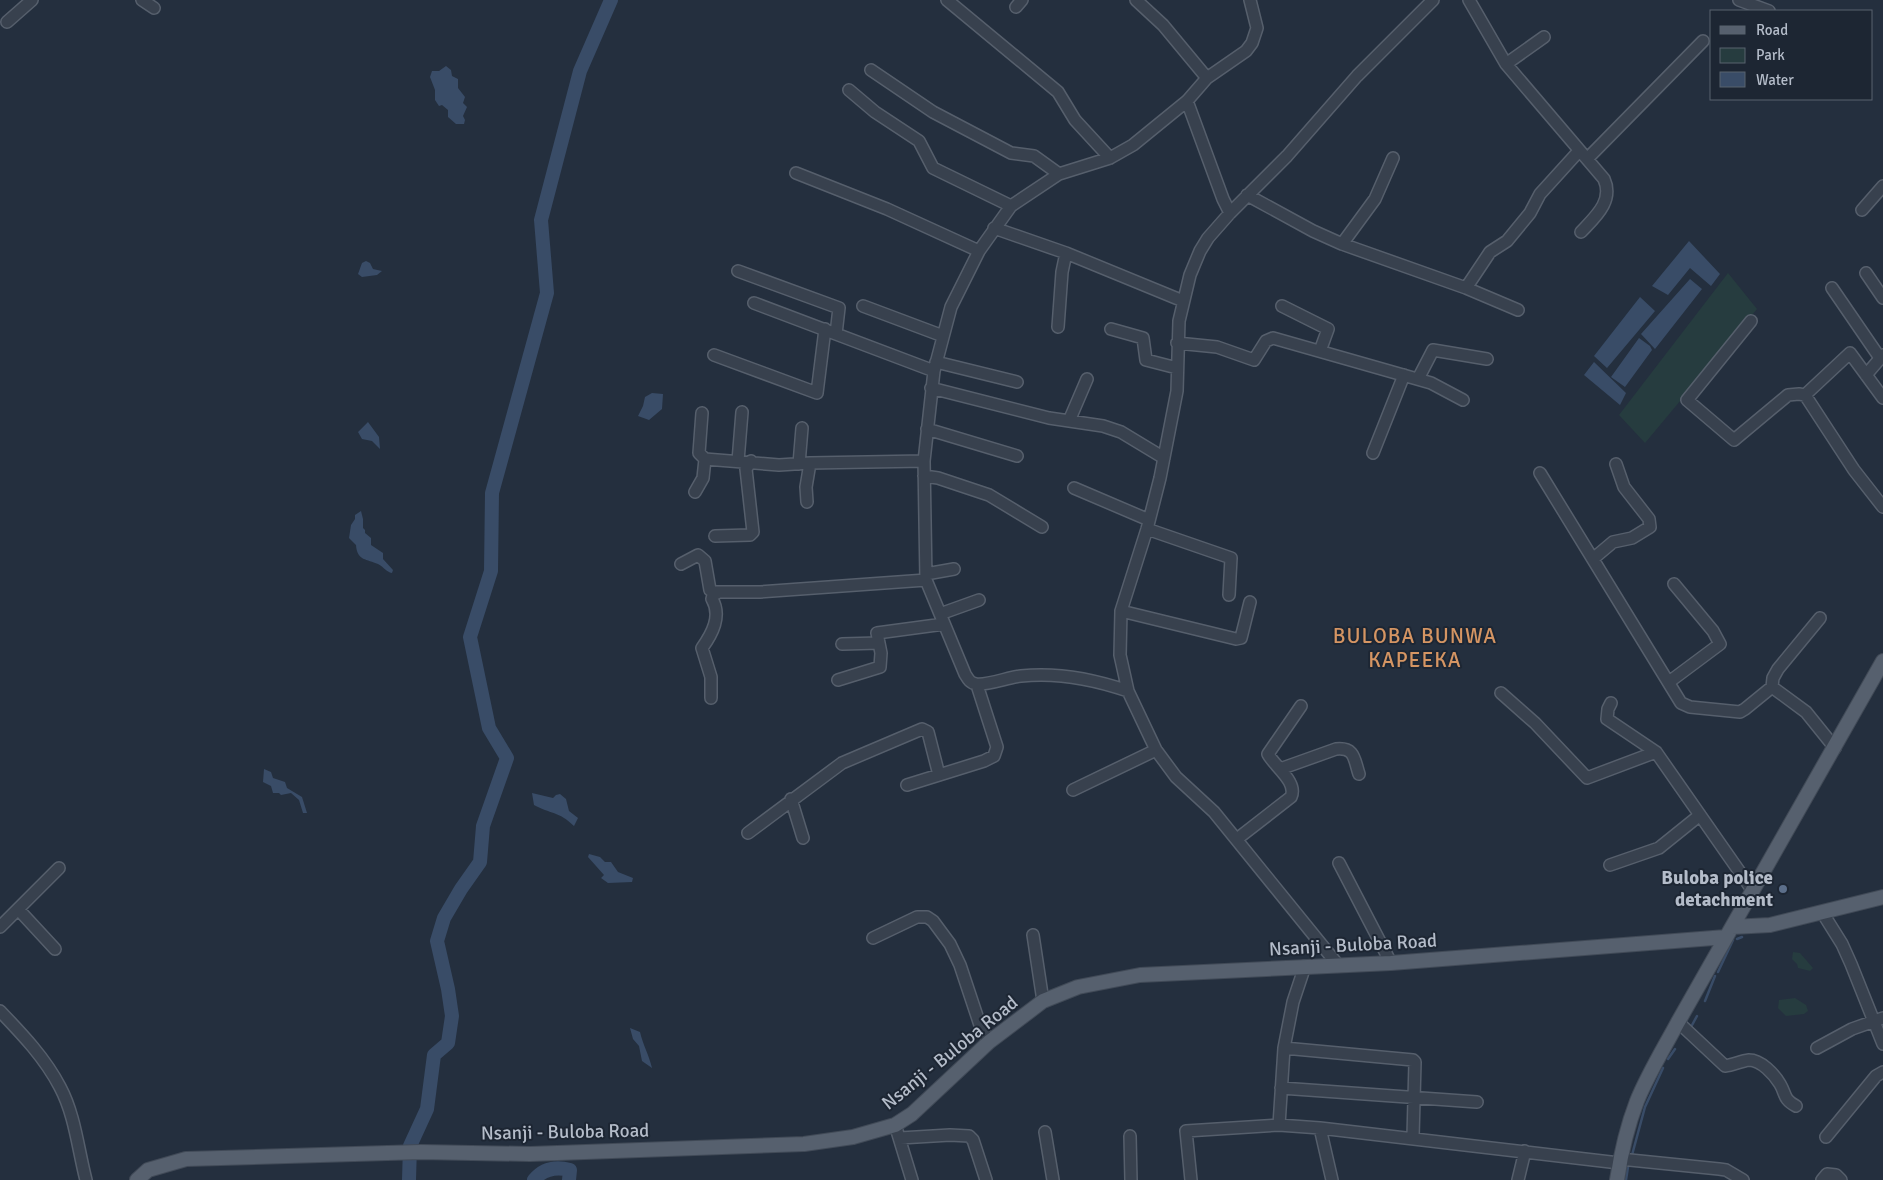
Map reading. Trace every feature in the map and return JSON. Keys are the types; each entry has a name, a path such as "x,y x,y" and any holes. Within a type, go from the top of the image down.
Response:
{"main road":[{"path":"1617,1180 1627,1129 1637,1100 1678,1022 1883,661"},
{"name":"Nsanji - Buloba Road","path":"137,1180 148,1170 186,1160 420,1152 530,1154 804,1144 897,1132 912,1114 989,1042 1043,1001 1078,987 1140,975 1391,963 1729,932 1883,897"}],"street":[{"path":"6,22 32,0"},
{"path":"142,0 154,8"},
{"path":"947,0 1058,92 1074,120 1110,158"},
{"path":"1136,0 1163,25 1207,78"},
{"path":"1128,690 1099,681 1046,674 1020,676 977,684 970,682 965,674 926,577 924,461 931,388 951,307 979,251 1011,206 1059,174 1110,158 1151,132 1187,102 1207,78 1246,50 1252,43 1257,28 1250,0"},
{"path":"1338,965 1237,839 1214,812 1176,777 1156,750 1128,690 1120,655 1121,611 1148,525 1164,458 1177,391 1179,320 1190,275 1200,251 1208,238 1230,213 1287,156 1357,76 1432,0"},
{"path":"1469,0 1506,64 1604,178 1607,193 1603,208 1581,232"},
{"path":"1739,0 1766,10"},
{"path":"1506,64 1544,37"},
{"path":"1466,288 1490,252 1507,241 1530,213 1540,194 1703,41"},
{"path":"871,70 933,112 1011,153 1034,156 1059,174"},
{"path":"849,90 876,112 919,141 932,168 1011,206"},
{"path":"1187,102 1223,200 1230,213"},
{"path":"1342,244 1375,199 1393,158"},
{"path":"796,173 887,210 979,251"},
{"path":"1862,210 1883,186"},
{"path":"1247,195 1313,231 1342,244 1466,288 1518,310"},
{"path":"994,228 1066,253 1183,301"},
{"path":"1058,327 1062,272 1066,253"},
{"path":"714,355 817,393 830,331 839,308 738,271"},
{"path":"1866,273 1883,298"},
{"path":"1832,288 1882,357 1866,375"},
{"path":"754,303 935,366 1018,382"},
{"path":"863,306 943,336"},
{"path":"1282,306 1328,328 1320,351"},
{"path":"1750,321 1686,400 1734,440 1788,395 1805,395 1854,470 1883,507"},
{"path":"1111,328 1143,338 1146,360 1177,368"},
{"path":"1177,343 1217,348 1254,360 1266,341 1273,338 1431,383 1463,400"},
{"path":"1418,379 1433,350 1487,359"},
{"path":"1805,395 1850,353 1883,398"},
{"path":"1373,453 1404,375"},
{"path":"1068,421 1087,379"},
{"path":"931,388 1050,418 1103,426 1120,432 1164,458"},
{"path":"738,461 742,412"},
{"path":"702,413 699,453 705,459"},
{"path":"802,428 807,502"},
{"path":"927,429 1016,456"},
{"path":"705,459 713,458 720,461 751,461 779,464 924,461"},
{"path":"695,492 703,478 705,459"},
{"path":"715,536 750,535 753,532 746,469 751,461"},
{"path":"1594,558 1614,542 1632,538 1650,527 1649,520 1624,487 1616,464"},
{"path":"1540,473 1594,558 1681,703 1685,706 1734,712 1740,712 1745,709 1772,687 1773,678 1778,669 1820,618"},
{"path":"924,476 938,478 989,495 1042,527"},
{"path":"1074,488 1148,525 1231,558 1229,595"},
{"path":"681,564 698,555 705,561 710,590 719,592 760,592 926,577 954,569"},
{"path":"1669,682 1720,644 1713,631 1674,584"},
{"path":"711,698 711,677 702,648 716,619 717,607 712,599 713,595 719,592"},
{"path":"838,680 880,667 881,653 878,633 942,619 979,600"},
{"path":"1121,611 1236,639 1241,638 1250,602"},
{"path":"842,644 879,642"},
{"path":"907,785 984,761 994,756 997,747 977,684"},
{"path":"1772,687 1806,712 1834,748"},
{"path":"1502,693 1535,723 1587,778 1656,752"},
{"path":"1611,703 1607,719 1656,752 1752,890"},
{"path":"1237,839 1291,797 1292,786 1268,754 1300,706"},
{"path":"748,833 842,763 922,729 928,732 939,775"},
{"path":"1280,769 1336,749 1344,748 1352,753 1359,774"},
{"path":"1073,790 1156,750"},
{"path":"792,800 803,838"},
{"path":"1610,865 1660,848 1700,815"},
{"path":"1339,863 1391,963"},
{"path":"0,927 59,868"},
{"path":"18,909 55,949"},
{"path":"1822,912 1842,944 1878,1019 1883,1044"},
{"path":"873,938 917,917 926,917 933,921 950,944 960,965 980,1024 989,1042"},
{"path":"1033,936 1043,1001"},
{"path":"1278,1126 1284,1048 1293,1002 1306,966"},
{"path":"0,1011 44,1060 61,1088 73,1120 86,1180"},
{"path":"1817,1048 1852,1029 1878,1019"},
{"path":"1678,1022 1725,1066 1747,1060 1762,1064 1778,1081 1787,1100 1796,1106"},
{"path":"1284,1048 1413,1060 1413,1138"},
{"path":"1826,1137 1876,1076 1883,1072"},
{"path":"1281,1088 1477,1102"},
{"path":"1191,1180 1186,1131 1278,1126 1320,1128 1620,1161 1720,1169 1726,1170 1743,1180"},
{"path":"1320,1128 1332,1180"},
{"path":"912,1180 897,1132 969,1136 973,1140 986,1180"},
{"path":"1045,1132 1053,1180"},
{"path":"1130,1136 1131,1180"},
{"path":"1518,1180 1525,1151"},
{"path":"1822,1180 1827,1174 1831,1174 1842,1180"}],"green space":[{"path":"1728,273 1757,309 1645,443 1619,415"},
{"path":"1793,952 1800,953 1813,968 1810,971 1798,968 1792,959"},
{"path":"1795,998 1806,1005 1808,1011 1804,1014 1786,1016 1778,1008 1779,1000"}],"water":[{"path":"446,66 451,70 452,76 458,79 458,88 465,97 463,103 467,107 463,116 464,124 456,124 448,117 448,110 442,105 439,106 435,100 435,90 430,77 432,71 439,71"},
{"path":"1689,241 1720,274 1711,286 1690,268 1668,295 1652,286"},
{"path":"366,261 370,263 373,269 382,271 377,275 362,277 358,274 362,263"},
{"path":"1690,279 1702,289 1655,349 1641,334"},
{"path":"1640,297 1655,311 1607,368 1594,356"},
{"path":"1639,338 1650,346 1652,350 1625,387 1611,377"},
{"path":"1594,362 1626,393 1620,405 1584,375"},
{"path":"652,393 663,394 662,409 649,420 638,416 645,397"},
{"path":"368,422 379,437 380,449 372,441 362,439 358,432"},
{"path":"361,511 363,528 365,533 371,538 371,545 383,553 383,559 393,570 392,573 378,564 361,557 358,554 356,545 349,538 355,515"},
{"path":"264,769 271,772 273,778 285,782 287,788 302,797 307,813 303,813 299,800 291,793 281,795 273,793 271,786 263,782"},
{"path":"532,793 553,798 560,794 566,799 569,811 578,818 574,826 559,815 534,805"},
{"path":"589,854 600,857 605,862 611,862 618,872 633,878 632,882 608,883 601,878 604,875 588,857"},
{"path":"630,1028 640,1032 652,1068 642,1061 639,1046 633,1039"}],"waterway":[{"path":"409,1180 410,1146 427,1109 434,1055 448,1043 452,1016 437,941 444,918 480,862 483,826 507,758 489,728 470,637 491,571 492,493 547,293 541,220 580,71 611,0"},
{"path":"1737,939 1742,937"},
{"path":"1718,972 1733,940"},
{"path":"1705,1001 1715,976"},
{"path":"1691,1027 1697,1016"},
{"path":"1668,1059 1675,1049"},
{"path":"1632,1155 1645,1107 1663,1068"},
{"path":"1626,1180 1628,1167"},
{"path":"534,1180 545,1171 559,1168 570,1170 569,1180"}],"place":[{"name":"Buloba police detachment","path":"1783,889"}],"district":[{"name":"BULOBA BUNWA KAPEEKA","path":"1415,648"}]}
